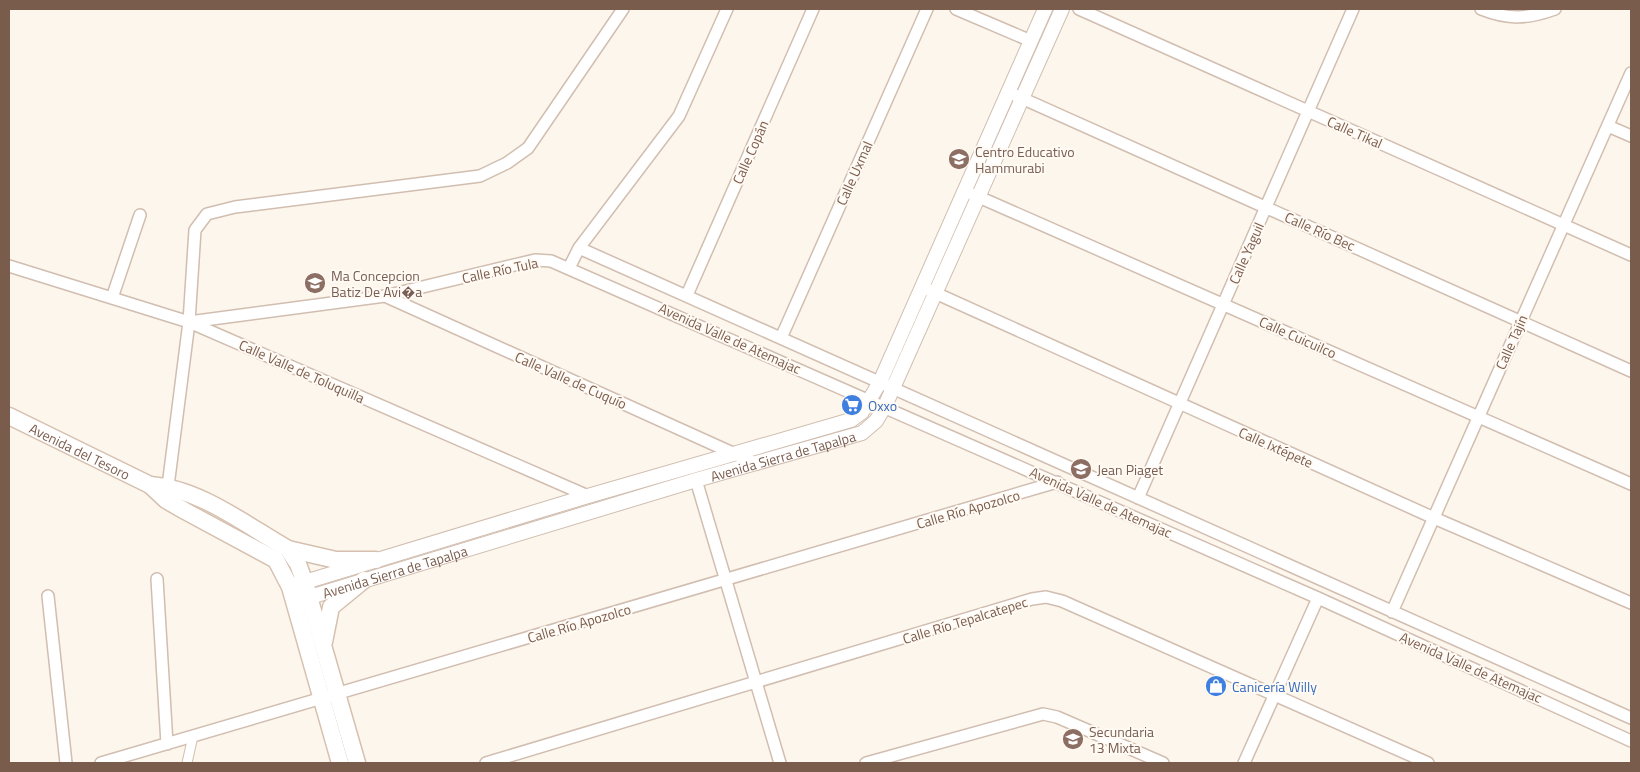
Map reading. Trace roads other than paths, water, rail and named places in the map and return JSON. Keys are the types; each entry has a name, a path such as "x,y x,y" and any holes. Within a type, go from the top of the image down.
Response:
{"main road":[{"name":"Avenida del Tesoro","path":"11,419 167,493"},
{"name":"Avenida Sierra de Tapalpa","path":"167,493 193,494 288,549 298,564 300,592 329,696 357,763"},
{"name":"Avenida Sierra de Tapalpa","path":"167,493 276,560 300,592 323,646 340,763"},
{"path":"288,549 336,560 376,560"},
{"path":"323,646 331,607 364,580"}],"street":[{"path":"167,493 189,322 195,230 206,214 235,207 480,176 507,164 528,148 623,9"},
{"path":"569,268 579,248 679,116 727,9"},
{"name":"Calle Copán","path":"687,295 813,9"},
{"name":"Calle Uxmal","path":"781,338 927,9"},
{"path":"956,9 1031,42"},
{"name":"Avenida Sierra de Tapalpa","path":"300,592 376,560 851,420 862,412 880,382 1045,9"},
{"name":"Avenida Sierra de Tapalpa","path":"300,592 364,580 696,480 862,433 876,421 885,406 1062,9"},
{"name":"Calle Tikal","path":"1079,9 1631,255"},
{"name":"Calle Yaguil","path":"1138,498 1353,9"},
{"path":"1481,9 1511,18 1533,16 1555,9"},
{"name":"Calle Tajín","path":"1392,612 1631,72"},
{"name":"Calle Río Bec","path":"1008,92 1631,371"},
{"path":"1608,126 1631,136"},
{"name":"Calle Cuicuilco","path":"965,191 1631,484"},
{"path":"112,298 140,215"},
{"name":"Avenida Valle de Atemajac","path":"579,248 1631,718"},
{"name":"Calle Río Tula","path":"189,322 385,296 535,260 551,261 569,268"},
{"name":"Calle Valle de Toluquilla","path":"9,266 189,322 588,496"},
{"name":"Avenida Valle de Atemajac","path":"569,268 1057,482 1631,740"},
{"name":"Calle Ixtépete","path":"922,287 1434,518 1631,603"},
{"name":"Calle Valle de Cuquío","path":"385,296 757,464"},
{"path":"696,480 780,763"},
{"name":"Calle Río Apozolco","path":"101,763 1057,482"},
{"path":"157,579 167,744"},
{"path":"48,596 66,763"},
{"name":"Calle Río Tepalcatepec","path":"486,763 756,684 1032,599 1046,597 1062,601 1428,763"},
{"path":"1244,763 1318,598"},
{"path":"866,763 1043,714 1057,717 1163,763"},
{"path":"187,763 193,736"}],"place":[{"name":"Centro Educativo Hammurabi","path":"959,159"},
{"name":"Ma Concepcion Batiz De Avi�a","path":"315,283"},
{"name":"Oxxo","path":"852,405"},
{"name":"Jean Piaget","path":"1081,469"},
{"name":"Canicería Willy","path":"1216,686"},
{"name":"Secundaria 13 Mixta","path":"1073,739"}]}
